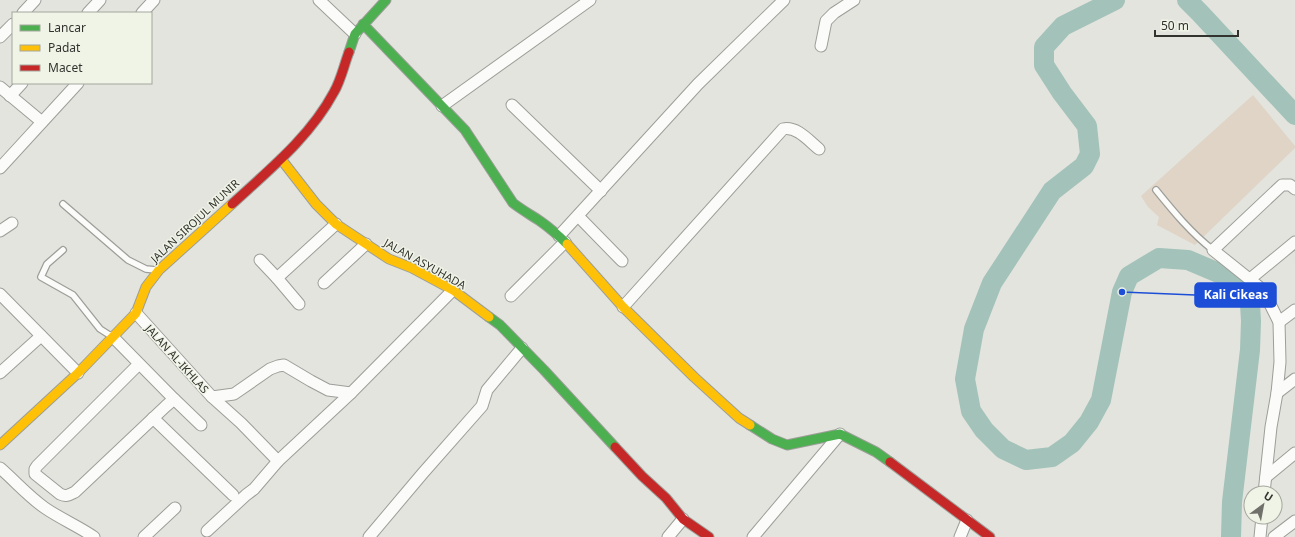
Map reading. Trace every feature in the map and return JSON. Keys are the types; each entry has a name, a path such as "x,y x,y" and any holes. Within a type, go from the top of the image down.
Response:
{"street":[{"path":"24,12 36,0"},
{"path":"89,12 100,0"},
{"path":"143,12 154,0"},
{"path":"319,0 355,34"},
{"name":"JALAN SIROJUL MUNIR","path":"0,445 78,373 136,313 146,288 159,270 281,159 316,122 335,91 355,34 386,0"},
{"path":"442,106 590,0"},
{"path":"512,296 562,239 578,216 698,84 784,0"},
{"path":"821,46 826,21 834,13 854,0"},
{"path":"363,24 465,130 513,203 540,221 562,239 624,307 694,377 734,412 772,439 787,445 840,434 858,442 876,452 990,537"},
{"path":"0,37 12,25"},
{"path":"3,90 19,84"},
{"path":"0,168 77,84"},
{"path":"3,90 42,122"},
{"path":"512,105 601,191"},
{"path":"624,307 783,129 794,129 819,149"},
{"name":"JALAN ASYUHADA","path":"281,159 316,204 336,224 389,259 412,268 453,290 500,325 544,370 642,476 666,498 683,519 709,537"},
{"path":"1265,485 1280,362 1279,322 1268,300 1258,286 1213,250 1282,185 1290,185 1295,189"},
{"path":"578,216 622,261"},
{"path":"0,231 12,222"},
{"path":"277,278 336,224"},
{"path":"1250,279 1295,242"},
{"path":"324,283 366,244"},
{"path":"260,260 299,304"},
{"path":"207,531 254,489 278,461 351,393 453,290"},
{"path":"2,301 41,336 78,373"},
{"path":"1279,322 1295,310"},
{"name":"JALAN AL-IKHLAS","path":"136,313 212,397 234,394 270,369 284,365 328,390 351,393"},
{"path":"0,373 41,336"},
{"path":"113,337 201,425"},
{"path":"369,537 482,406 487,390 522,348"},
{"path":"139,364 37,466 35,469 35,474 60,494 69,496 174,399"},
{"path":"1277,393 1295,379"},
{"path":"212,397 241,423 278,461"},
{"path":"153,418 233,495"},
{"path":"753,537 840,434"},
{"path":"1266,477 1295,453"},
{"path":"0,468 44,507 60,518 82,528 94,537"},
{"path":"144,537 175,508"},
{"path":"668,537 683,519"},
{"path":"960,537 966,520"},
{"path":"1274,537 1295,521"},
{"path":"1260,537 1261,525"}],"lane":[{"path":"1156,190 1180,220 1213,250"},
{"path":"63,204 128,260 146,269 159,270"},
{"path":"63,250 47,264 41,278 73,295 100,329 113,337"}],"shaded area":[{"path":"1253,95 1295,146 1295,148 1195,245 1157,225 1159,217 1148,207 1141,196"}],"waterway":[{"path":"1115,0 1063,26 1044,47 1044,65 1062,93 1087,126 1090,154 1084,166 1052,191 992,283 974,329 965,379 971,411 984,430 1003,449 1026,460 1052,457 1072,443 1089,422 1101,400 1122,292 1129,276 1159,258 1188,260 1221,274 1239,286 1250,304 1251,321 1250,350 1232,502 1231,537"},
{"path":"1187,0 1295,115"}],"traffic: fast":[{"path":"349,52 355,34 386,0"},
{"path":"363,24 465,130 513,203 544,224 567,244"},
{"path":"489,317 500,325 544,370 615,447"},
{"path":"750,425 772,439 787,445 840,434 876,452 890,462"}],"traffic: slow":[{"path":"281,159 316,204 336,224 389,259 412,268 453,290 489,317"},
{"path":"0,445 78,373 136,313 146,287 159,270 232,204"},
{"path":"567,244 623,307 694,377 739,418 750,425"}],"traffic: jam":[{"path":"232,204 288,152 313,124 336,87 341,77 349,52"},
{"path":"615,447 642,476 666,498 683,519 709,537"},
{"path":"890,462 990,537"}],"place":[{"name":"Kali Cikeas","path":"1122,292"}]}
